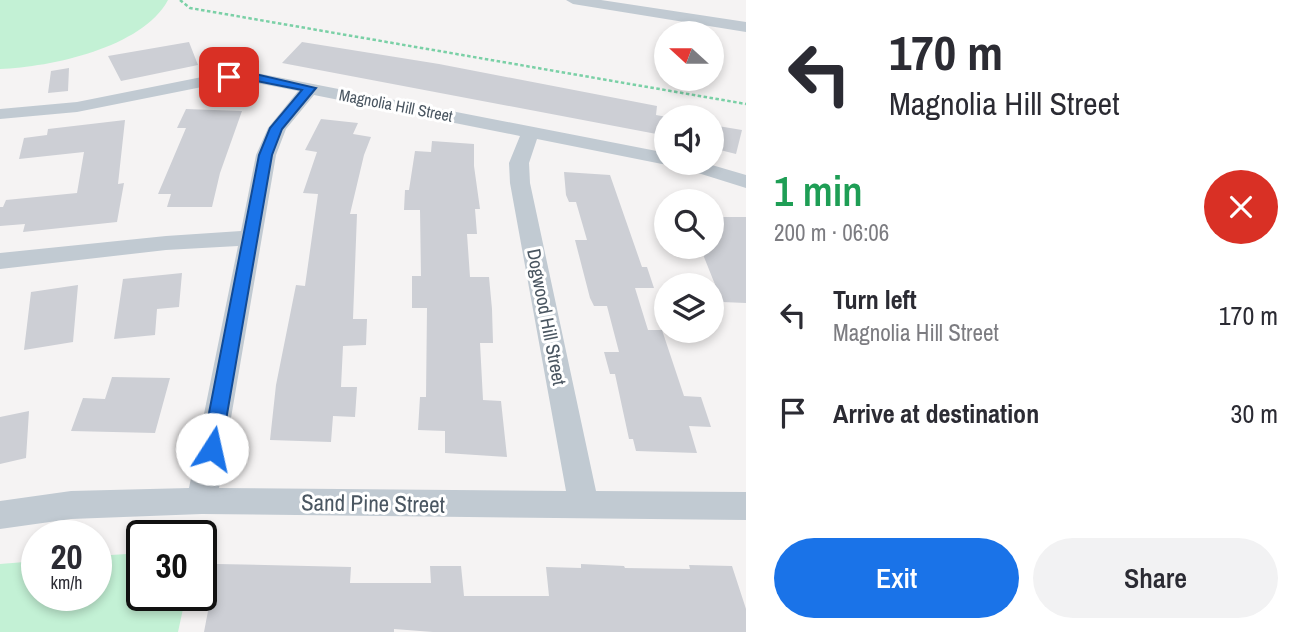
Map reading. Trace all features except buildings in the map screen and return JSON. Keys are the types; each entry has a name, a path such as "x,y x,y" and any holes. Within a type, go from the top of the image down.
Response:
{"street":[{"path":"573,0 615,3 746,27"},
{"name":"Magnolia Hill Street","path":"0,114 77,107 229,77 251,77 654,156"},
{"path":"202,501 266,155 272,137 310,88"},
{"name":"Dogwood Hill Street","path":"531,131 519,163 520,183 584,505"},
{"path":"724,175 746,182"},
{"path":"0,261 175,242 251,238"},
{"name":"Sand Pine Street","path":"0,515 71,505 202,501 746,506"}],"path":[{"path":"180,0 190,8 746,104"}],"green space":[{"path":"0,0 168,0 155,17 138,31 93,52 44,64 0,69"},
{"path":"126,554 126,611 183,611 178,632 0,632 0,564 21,562 21,611 112,611 112,555"}],"route":[{"path":"212,449 266,155 276,128 310,88 251,77 229,77"}]}
